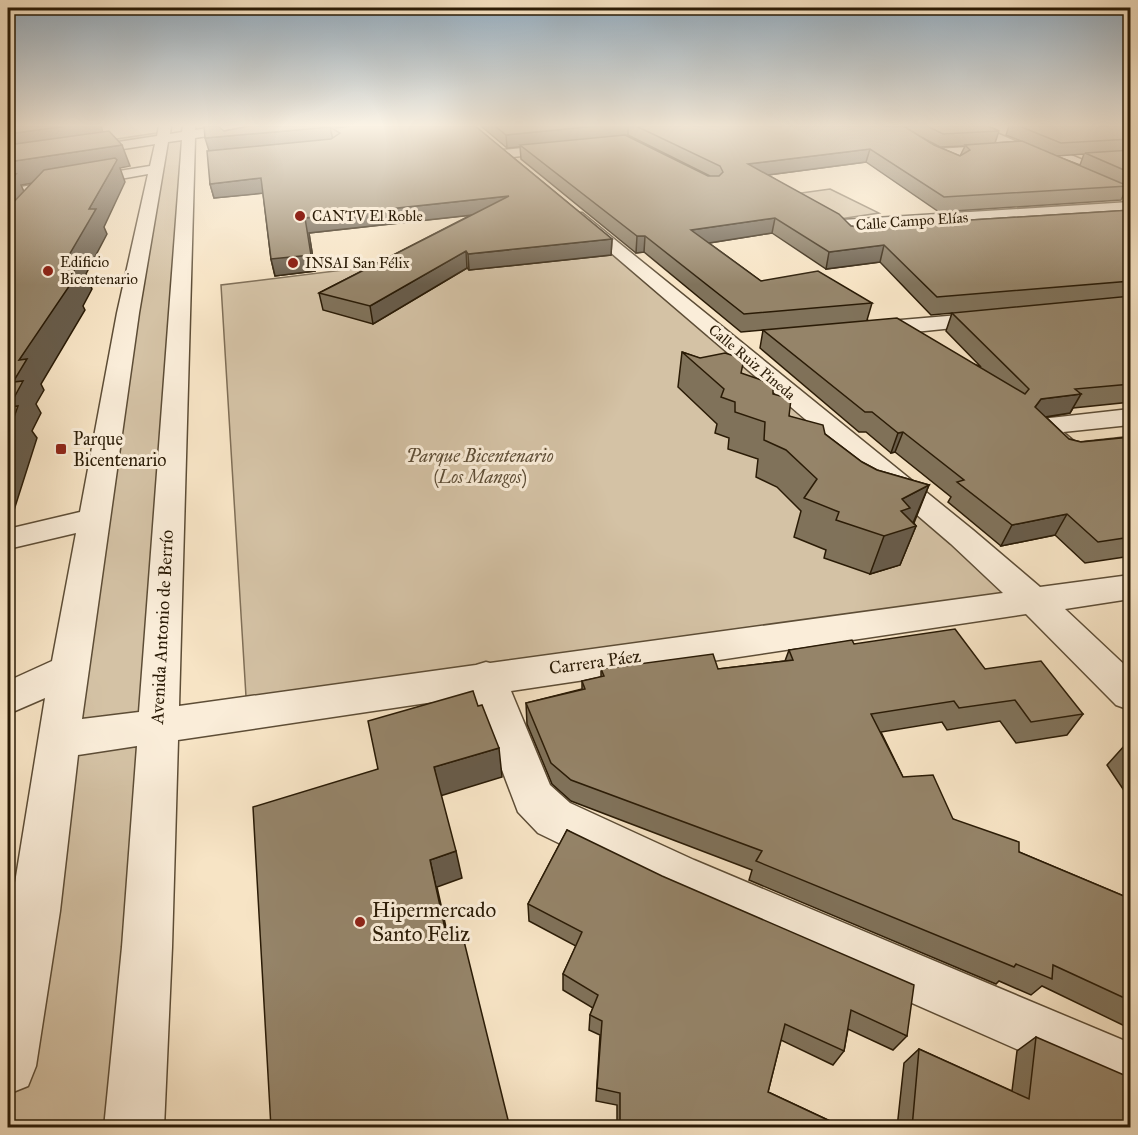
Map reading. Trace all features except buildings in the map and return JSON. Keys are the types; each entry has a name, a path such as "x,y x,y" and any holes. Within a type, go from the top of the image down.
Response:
{"street":[{"path":"8,194 48,187 69,179"},
{"path":"8,1066 35,911 69,670 155,179"},
{"name":"Avenida Antonio de Berrío","path":"134,1128 147,947 190,179"},
{"path":"1097,179 1131,197"},
{"path":"1117,179 1131,185"},
{"path":"28,210 48,187"},
{"name":"Calle Ruiz Pineda","path":"558,201 962,537 1066,630 1131,694"},
{"name":"Calle Campo Elías","path":"1131,207 842,225 855,236 1131,218"},
{"path":"840,332 958,321 1009,308"},
{"path":"730,342 763,339"},
{"path":"1131,417 1041,427 1070,452 1131,445"},
{"path":"8,539 94,519"},
{"name":"Carrera Páez","path":"60,740 1131,586"},
{"path":"8,698 69,670"},
{"path":"486,677 534,798 554,818 677,876 1131,1071"}],"green space":[{"path":"155,179 187,179 134,1127 8,1127 8,1066"},
{"path":"830,189 879,213 833,220 787,195"},
{"name":"Parque Bicentenario (Los Mangos)","path":"603,238 1032,600 247,713 221,285"}],"place":[{"name":"CANTV El Roble","path":"300,216"},
{"name":"INSAI San Félix","path":"293,263"},
{"name":"Edificio Bicentenario","path":"48,271"},
{"name":"Parque Bicentenario","path":"61,449"},
{"name":"Hipermercado Santo Feliz","path":"360,922"}]}
